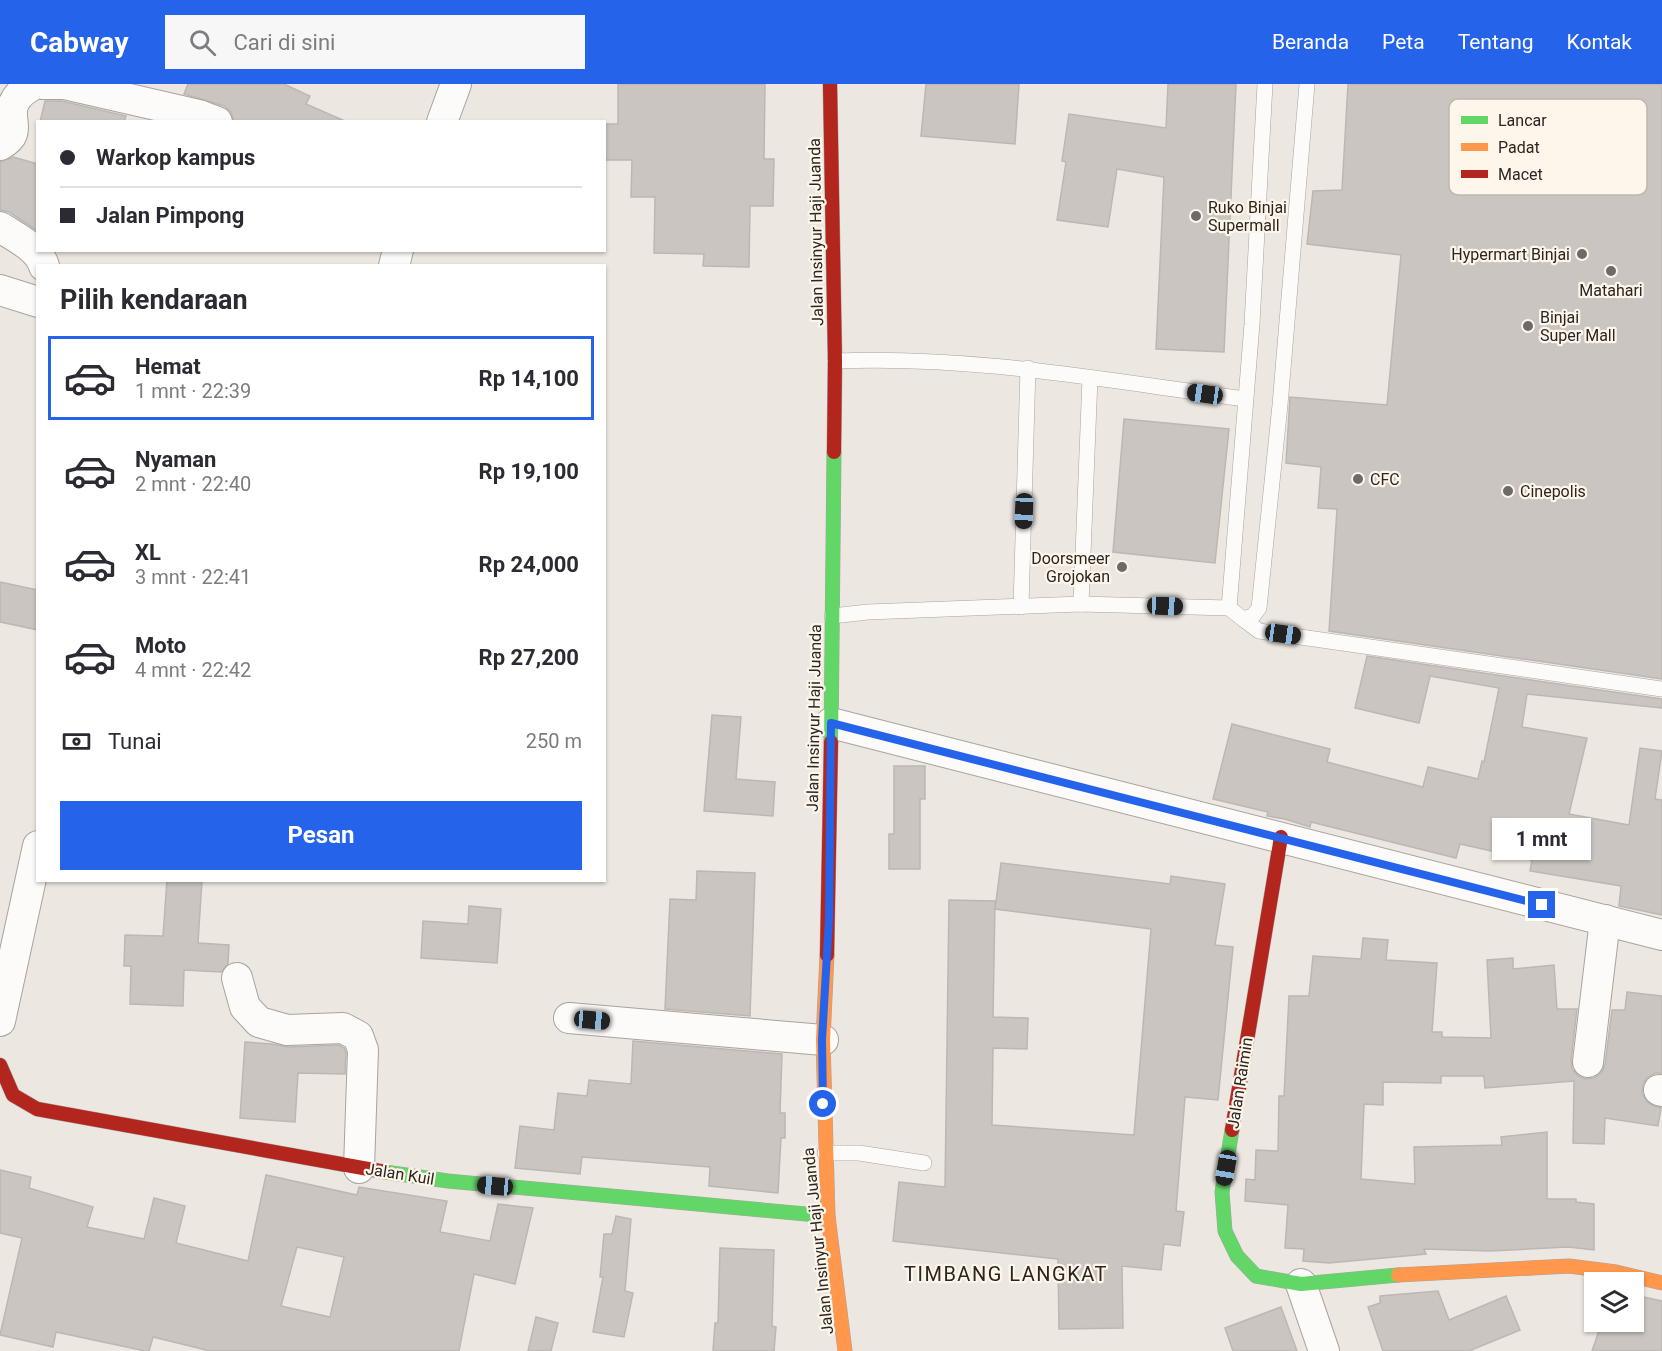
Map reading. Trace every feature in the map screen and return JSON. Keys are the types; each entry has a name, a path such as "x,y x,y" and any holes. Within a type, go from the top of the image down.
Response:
{"street":[{"path":"0,145 9,140 13,132 13,104 23,90 35,84"},
{"path":"42,84 76,87 199,115 212,120"},
{"name":"Jalan Insinyur Haji Juanda","path":"830,84 835,361 829,919 822,1040 828,1216 845,1351"},
{"path":"442,120 450,85"},
{"path":"0,227 36,252"},
{"path":"0,290 36,301"},
{"path":"831,723 1662,935"},
{"name":"Jalan Raimin","path":"1281,837 1222,1192 1225,1231 1237,1256 1256,1276 1301,1284 1433,1272 1569,1266 1616,1272 1662,1283"},
{"path":"0,1021 36,855"},
{"path":"1588,1062 1605,920"},
{"path":"237,978 245,1007 259,1022 287,1030 343,1028 358,1036 363,1050 359,1167"},
{"path":"569,1018 822,1040"},
{"name":"Jalan Kuil","path":"0,1065 13,1095 37,1109 448,1181 828,1216"},
{"path":"1301,1284 1324,1351"}],"lane":[{"path":"1229,608 1253,313 1265,84"},
{"path":"1243,619 1253,616 1259,608 1280,405 1307,84"},
{"path":"835,361 869,359 1028,368 1245,399"},
{"path":"1021,607 1028,368"},
{"path":"1081,604 1090,378"},
{"path":"832,616 868,612 1081,604 1229,608 1259,631 1662,689"},
{"path":"825,1153 859,1153 924,1162"}],"building":[{"path":"188,84 284,84 310,96 306,104 342,120 233,120 231,112 224,106 184,94"},
{"path":"618,84 765,84 764,159 774,159 773,206 750,206 749,267 703,266 704,254 654,253 655,197 631,197 632,160 606,160 606,124 618,124"},
{"path":"926,84 1019,84 1015,144 921,136"},
{"name":"Ruko Binjai Supermall","path":"1168,84 1236,84 1224,352 1156,349 1164,177 1117,169 1108,227 1057,220 1066,162 1062,161 1069,114 1166,128"},
{"name":"Binjai Super Mall","path":"1348,84 1662,84 1662,679 1329,631 1337,509 1318,508 1321,467 1286,463 1290,397 1387,405 1401,255 1307,244 1313,191 1342,190"},
{"path":"45,101 62,101 126,116 125,120 40,120"},
{"path":"13,157 36,163 36,230 9,212 0,210 0,162"},
{"path":"1124,419 1229,429 1215,563 1113,552"},
{"path":"0,582 36,590 36,630 0,622"},
{"path":"1367,656 1662,699 1662,708 1527,694 1522,727 1587,738 1569,814 1629,825 1640,748 1662,751 1655,799 1662,800 1662,915 1619,906 1621,886 1530,871 1532,860 1460,844 1456,858 1311,822 1310,827 1267,816 1268,812 1213,799 1232,724 1330,749 1327,762 1423,787 1428,767 1478,779 1482,761 1484,762 1499,688 1430,676 1419,723 1355,708"},
{"path":"712,715 741,717 736,779 775,782 773,816 704,811"},
{"path":"894,766 925,766 925,799 920,799 920,869 889,869 889,834 894,834"},
{"path":"1001,863 1170,884 1171,876 1225,884 1215,945 1233,947 1218,1100 1185,1097 1176,1211 1184,1212 1180,1246 1164,1244 1161,1270 1122,1266 1123,1328 1059,1329 1058,1259 893,1241 899,1182 945,1187 949,900 995,901 993,1017 1028,1018 1027,1049 993,1048 992,1125 1134,1135 1151,929 995,909"},
{"path":"697,871 755,873 750,1016 665,1009 670,899 696,900"},
{"path":"167,882 202,882 198,943 229,945 228,964 221,972 184,970 183,1006 130,1004 131,966 124,966 125,935 163,936"},
{"path":"469,906 501,909 497,963 421,958 423,921 468,924"},
{"path":"1363,938 1388,940 1386,960 1437,963 1432,1032 1442,1032 1442,1037 1491,1038 1487,960 1513,958 1513,969 1554,965 1557,1009 1577,1009 1571,1061 1572,1069 1578,1076 1585,1079 1594,1078 1602,1072 1612,1010 1625,1010 1627,992 1662,996 1662,1073 1655,1073 1647,1078 1643,1084 1642,1093 1647,1102 1661,1108 1658,1126 1605,1118 1604,1144 1573,1143 1574,1081 1485,1088 1484,1076 1441,1076 1441,1083 1383,1082 1383,1105 1364,1104 1361,1179 1415,1184 1414,1147 1502,1145 1501,1137 1547,1132 1547,1199 1576,1199 1576,1202 1594,1204 1594,1250 1568,1247 1490,1251 1424,1249 1426,1254 1329,1263 1303,1261 1304,1249 1285,1248 1288,1205 1245,1201 1246,1179 1255,1180 1256,1150 1278,1151 1279,1096 1284,1096 1289,996 1309,996 1313,956 1361,959"},
{"path":"633,1041 782,1054 780,1113 785,1113 785,1138 781,1138 778,1193 709,1186 710,1167 582,1157 580,1174 515,1168 520,1126 554,1130 558,1093 587,1096 589,1080 631,1084"},
{"path":"245,1042 288,1047 339,1045 346,1053 345,1074 298,1073 295,1122 240,1118"},
{"path":"0,1170 31,1177 29,1188 93,1207 87,1227 144,1239 154,1198 185,1206 176,1243 248,1261 266,1175 357,1195 359,1187 447,1201 440,1232 490,1241 498,1204 533,1208 515,1284 474,1274 459,1351 210,1351 153,1337 149,1351 145,1351 56,1332 53,1347 0,1335 22,1238 0,1233","holes":["297,1247 344,1257 330,1317 281,1306"]},
{"path":"616,1216 631,1219 625,1291 633,1293 624,1337 593,1332 603,1277 600,1277 604,1234 612,1234"},
{"path":"720,1248 774,1250 772,1326 776,1327 774,1351 713,1351 715,1323 718,1323"},
{"path":"1438,1291 1449,1320 1506,1296 1520,1330 1469,1351 1383,1351 1368,1307 1380,1303 1380,1296"},
{"path":"1644,1297 1662,1301 1662,1351 1592,1351 1599,1332 1644,1332"},
{"path":"1281,1307 1297,1351 1233,1351 1225,1328"},
{"path":"536,1317 558,1323 551,1351 528,1351"}],"traffic: fast":[{"path":"831,742 834,452"},
{"path":"1232,1130 1222,1192 1225,1231 1237,1256 1256,1276 1301,1284 1398,1275"},
{"path":"385,1172 448,1181 828,1216"}],"traffic: slow":[{"path":"827,955 823,1040 828,1216 845,1351"},
{"path":"1398,1275 1569,1266 1616,1272 1662,1283"}],"traffic: jam":[{"path":"830,84 835,361 834,452"},
{"path":"827,955 831,742"},
{"path":"1232,1130 1281,837"},
{"path":"0,1065 13,1095 37,1109 385,1172"}],"place":[{"name":"Ruko Binjai Supermall","path":"1196,216"},
{"name":"Hypermart Binjai","path":"1582,254"},
{"name":"Matahari","path":"1611,271"},
{"name":"Binjai Super Mall","path":"1528,326"},
{"name":"CFC","path":"1358,479"},
{"name":"Cinepolis","path":"1508,491"},
{"name":"Doorsmeer Grojokan","path":"1122,567"}],"district":[{"name":"TIMBANG LANGKAT","path":"1006,1274"}],"route":[{"path":"823,1104 822,1040 829,919 831,723 1542,905"}]}
